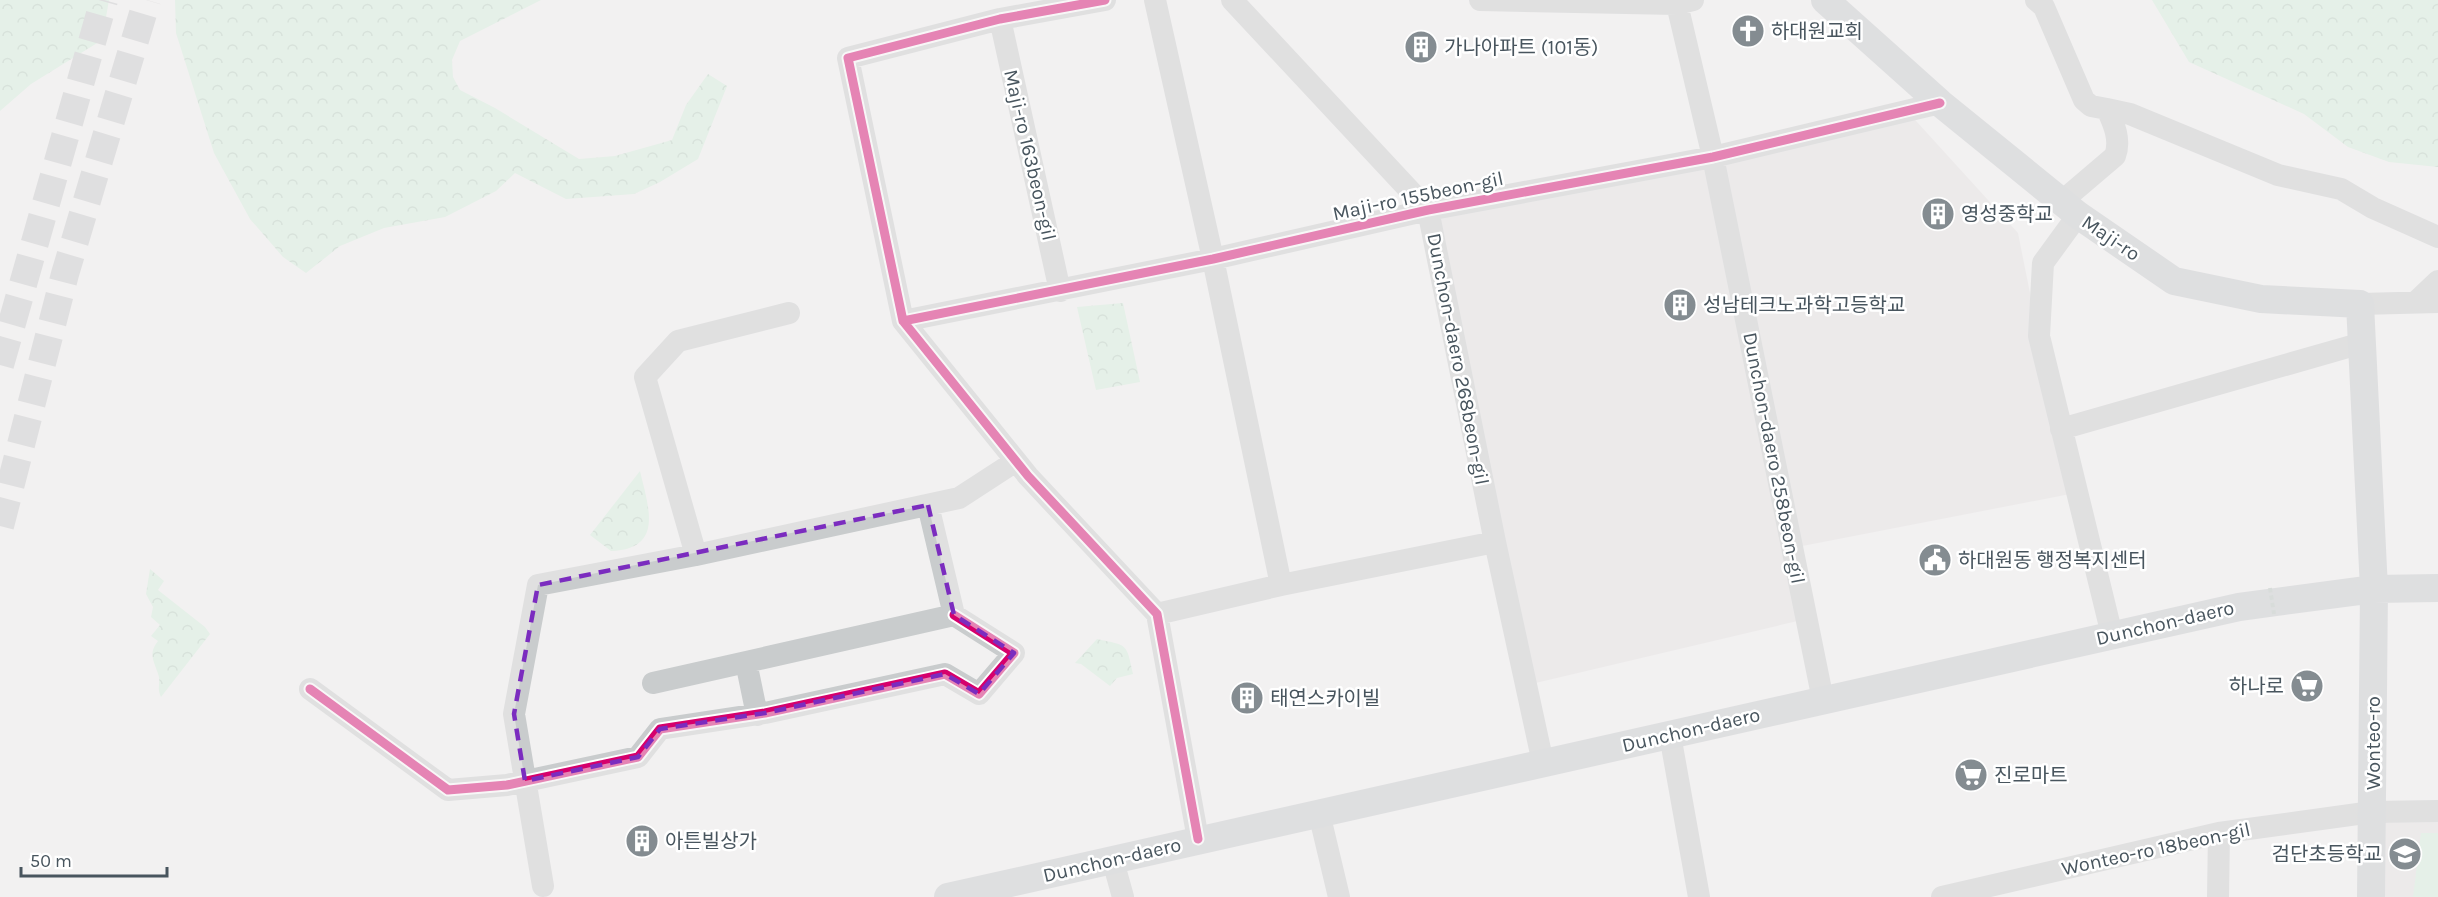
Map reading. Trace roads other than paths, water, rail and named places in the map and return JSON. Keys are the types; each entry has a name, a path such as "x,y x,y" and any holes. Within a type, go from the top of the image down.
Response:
{"main road":[{"name":"Maji-ro","path":"1825,0 1940,103 2069,209 2174,280 2261,299 2360,304"},
{"path":"2360,304 2374,589"},
{"name":"Dunchon-daero","path":"948,897 2239,607 2374,589 2438,588"},
{"name":"Wonteo-ro","path":"2371,897 2374,589"}],"street":[{"path":"1105,0 1000,19 848,58 903,321 1016,461 1157,614 1198,839"},
{"path":"1155,0 1213,259 1281,585"},
{"name":"Dunchon-daero 268beon-gil","path":"1232,0 1428,210 1495,542 1543,763"},
{"path":"1480,0 1685,2"},
{"path":"2036,0 2044,6 2084,100 2091,106 2130,114 2278,175 2341,189 2373,208 2438,237"},
{"name":"Dunchon-daero 258beon-gil","path":"1685,2 1713,157 1822,700"},
{"name":"Maji-ro 163beon-gil","path":"1000,19 1060,291"},
{"name":"Maji-ro 155beon-gil","path":"903,321 1213,259 1428,210 1713,157 1940,103"},
{"path":"2107,109 2116,129 2118,148 2115,156 2069,209 2043,263 2038,336 2112,635"},
{"path":"2428,301 2438,281"},
{"name":"Maji-ro","path":"2360,304 2428,301"},
{"path":"696,555 645,377 678,340 789,313"},
{"path":"2061,429 2362,343"},
{"path":"543,885 514,714 538,585 696,555 959,498 1016,461"},
{"path":"310,688 448,790 525,781 638,757 660,729 757,715 945,675 979,694 1014,653 954,615 927,505"},
{"path":"1157,614 1281,585 1495,542"},
{"path":"653,683 954,615"},
{"path":"746,662 757,715"},
{"path":"1670,735 1699,897"},
{"name":"Wonteo-ro 18beon-gil","path":"1942,897 2218,832 2372,812 2438,811"},
{"path":"1319,813 1339,897"},
{"path":"2218,832 2218,897"},
{"path":"1113,861 1123,897"}],"tunnel":[{"path":"0,365 104,0"},
{"path":"0,526 65,274 147,0"}],"place":[{"name":"하대원교회","path":"1748,31"},
{"name":"가나아파트 (101동)","path":"1421,47"},
{"name":"영성중학교","path":"1938,214"},
{"name":"성남테크노과학고등학교","path":"1680,305"},
{"name":"하대원동 행정복지센터","path":"1935,560"},
{"name":"하나로","path":"2307,686"},
{"name":"태연스카이빌","path":"1247,698"},
{"name":"진로마트","path":"1971,775"},
{"name":"아튼빌상가","path":"642,841"},
{"name":"검단초등학교","path":"2405,854"}]}
